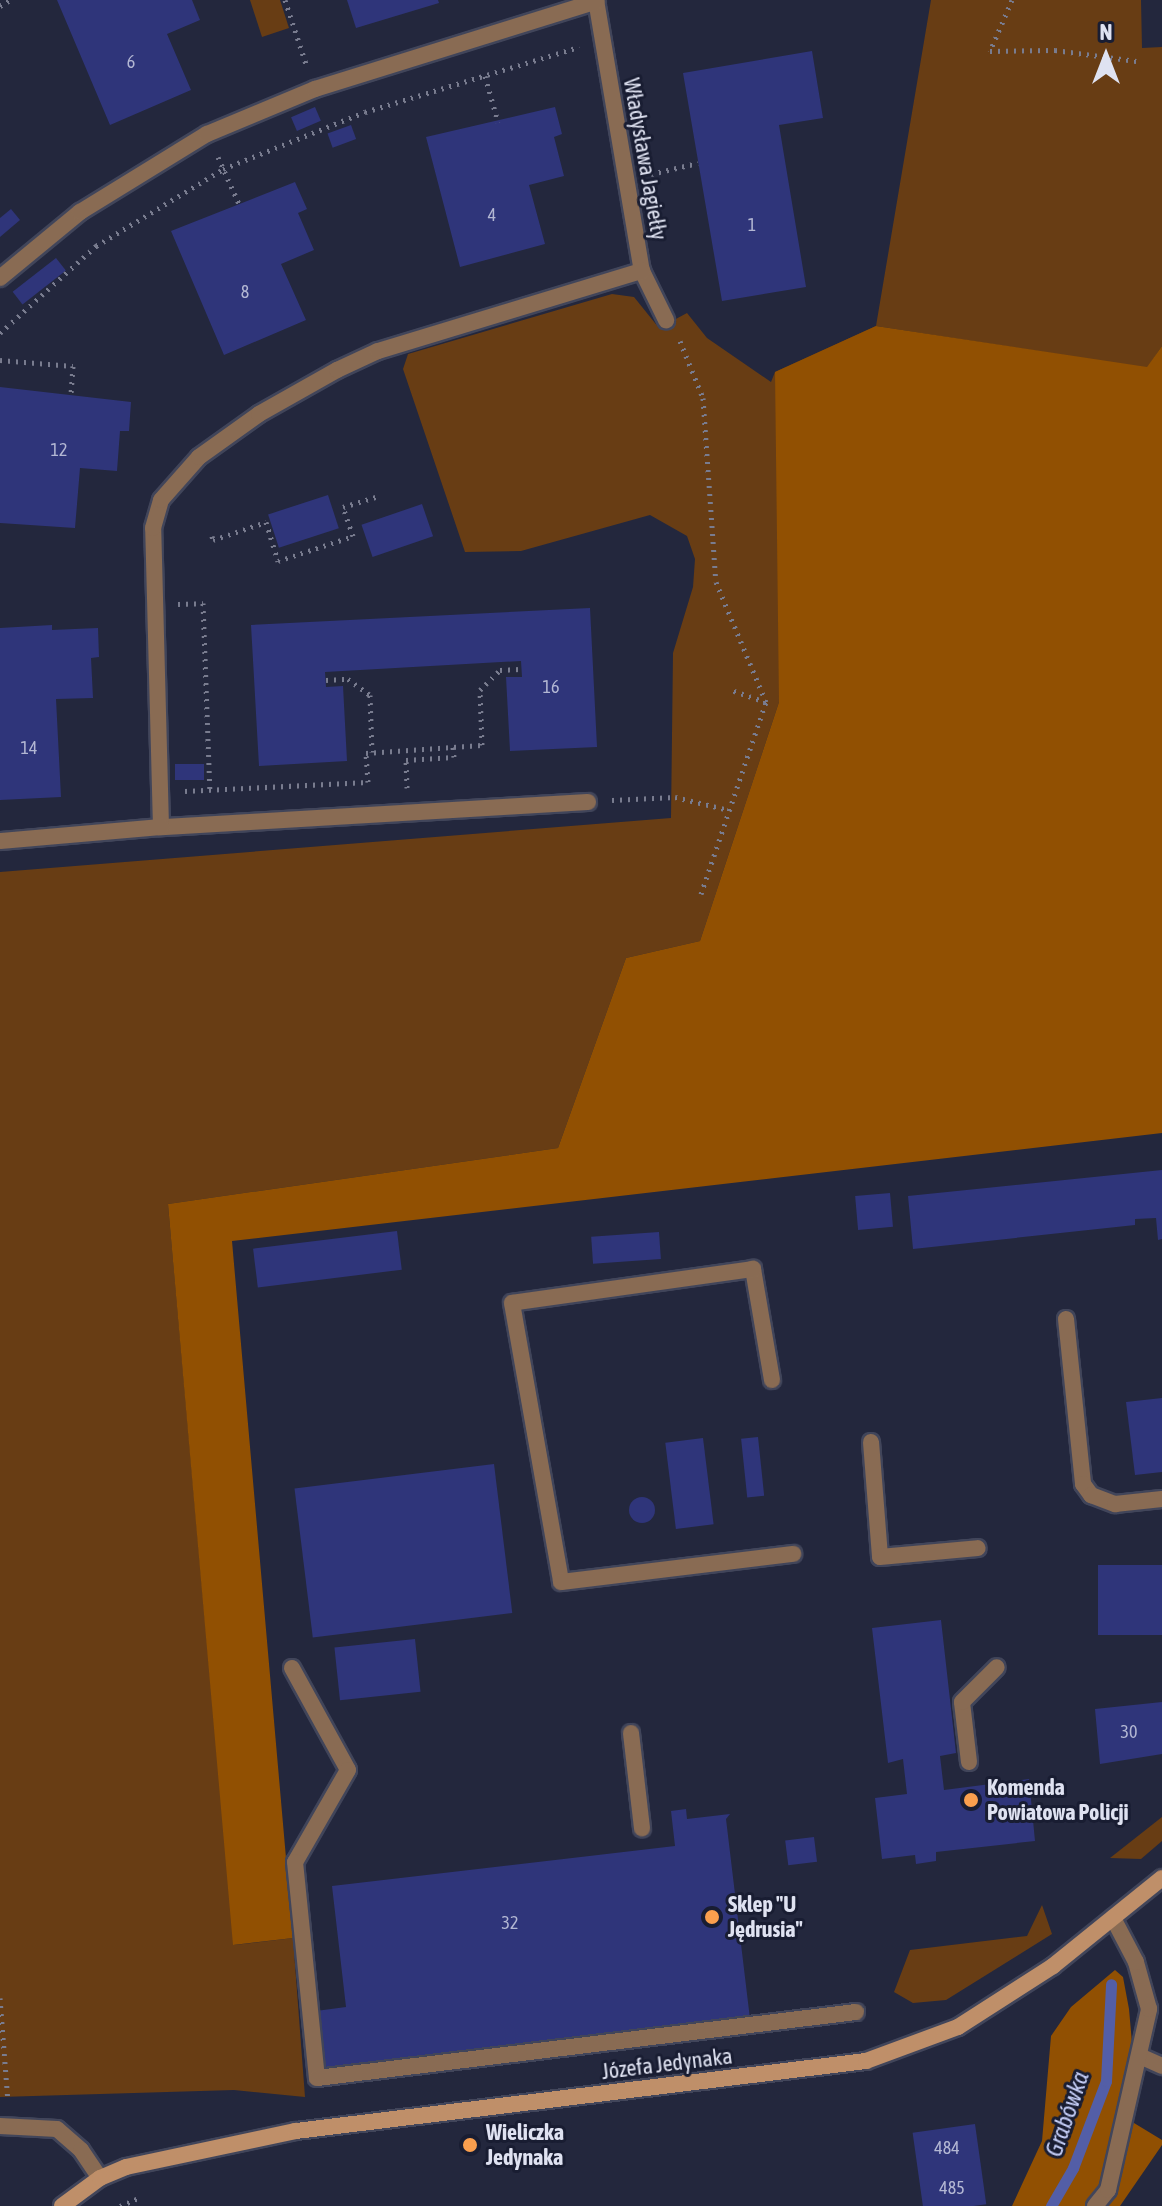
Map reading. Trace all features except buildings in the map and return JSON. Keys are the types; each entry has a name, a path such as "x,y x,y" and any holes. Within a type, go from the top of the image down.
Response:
{"street":[{"path":"0,278 80,212 207,134 315,89 596,0"},
{"name":"Władysława Jagiełły","path":"596,0 642,271 666,320"},
{"path":"161,827 153,528 161,500 177,478 259,414 378,351 642,271"},
{"path":"0,841 161,827 588,802"},
{"path":"772,1380 753,1269 512,1303 561,1582 793,1554"},
{"path":"1066,1319 1083,1484 1091,1495 1115,1504 1162,1499"},
{"path":"871,1442 880,1557 978,1548"},
{"path":"969,1762 962,1702 997,1667"},
{"path":"292,1668 348,1770 295,1862 317,2078 856,2012"},
{"path":"631,1733 642,1828"},
{"name":"Józefa Jedynaka","path":"62,2206 100,2178 126,2167 296,2131 866,2061 958,2027 1053,1966 1162,1878"},
{"path":"1095,2206 1108,2190 1142,2057 1149,2009 1136,1962 1113,1918"},
{"path":"1142,2057 1162,2066"},
{"path":"6,2126 57,2129 81,2150 100,2178"}],"path":[{"path":"0,6 10,0"},
{"path":"285,0 315,89"},
{"path":"1012,0 990,51 1055,50 1136,61"},
{"path":"0,333 96,246 165,199 223,169 365,112 574,49"},
{"path":"485,76 498,122"},
{"path":"207,134 240,206"},
{"path":"627,179 698,163"},
{"path":"666,320 703,398 716,582 766,702 701,894"},
{"path":"0,360 73,366 71,397"},
{"path":"212,536 213,540 266,522 278,561 353,536 343,507 379,496"},
{"path":"171,590 172,604 203,603 210,790"},
{"path":"160,792 368,782 366,753 482,745 480,690 500,670 521,669"},
{"path":"326,680 348,679 370,695 372,752"},
{"path":"731,690 766,702"},
{"path":"409,760 454,757 453,747"},
{"path":"588,802 675,797 729,810"},
{"path":"0,1998 6,2126"},
{"path":"120,2206 139,2198"}],"shaded area":[{"path":"250,0 280,0 289,28 262,37"},
{"path":"931,0 1141,0 1142,48 1162,47 1162,346 1147,368 876,326"},
{"path":"612,294 634,297 659,328 687,313 707,338 771,382 775,372 876,326 779,702 700,941 626,958 558,1148 168,1204 234,1945 293,1938 305,2097 234,2090 0,2097 0,872 671,818 673,653 693,587 695,559 687,536 650,515 521,551 465,552 403,369 408,354"},
{"path":"876,326 1147,367 1162,346 1162,1133 232,1241 293,1938 233,1945 168,1204 558,1148 626,958 700,941 779,702 775,372"},
{"path":"1162,1817 1162,1841 1141,1859 1110,1858"},
{"path":"1042,1905 1052,1934 946,2000 913,2003 894,1992 910,1950 1027,1936"},
{"path":"1115,1970 1123,1977 1129,2009 1132,2043 1127,2090 1134,2123 1162,2140 1162,2145 1120,2206 1012,2206 1042,2141 1051,2036 1071,2007"}],"waterway":[{"name":"Grabówka","path":"1051,2206 1073,2168 1106,2081 1111,1984"}],"place":[{"name":"Komenda Powiatowa Policji","path":"971,1800"},
{"name":"Sklep \"U Jędrusia\"","path":"712,1917"},
{"name":"Wieliczka Jedynaka","path":"470,2145"}]}
